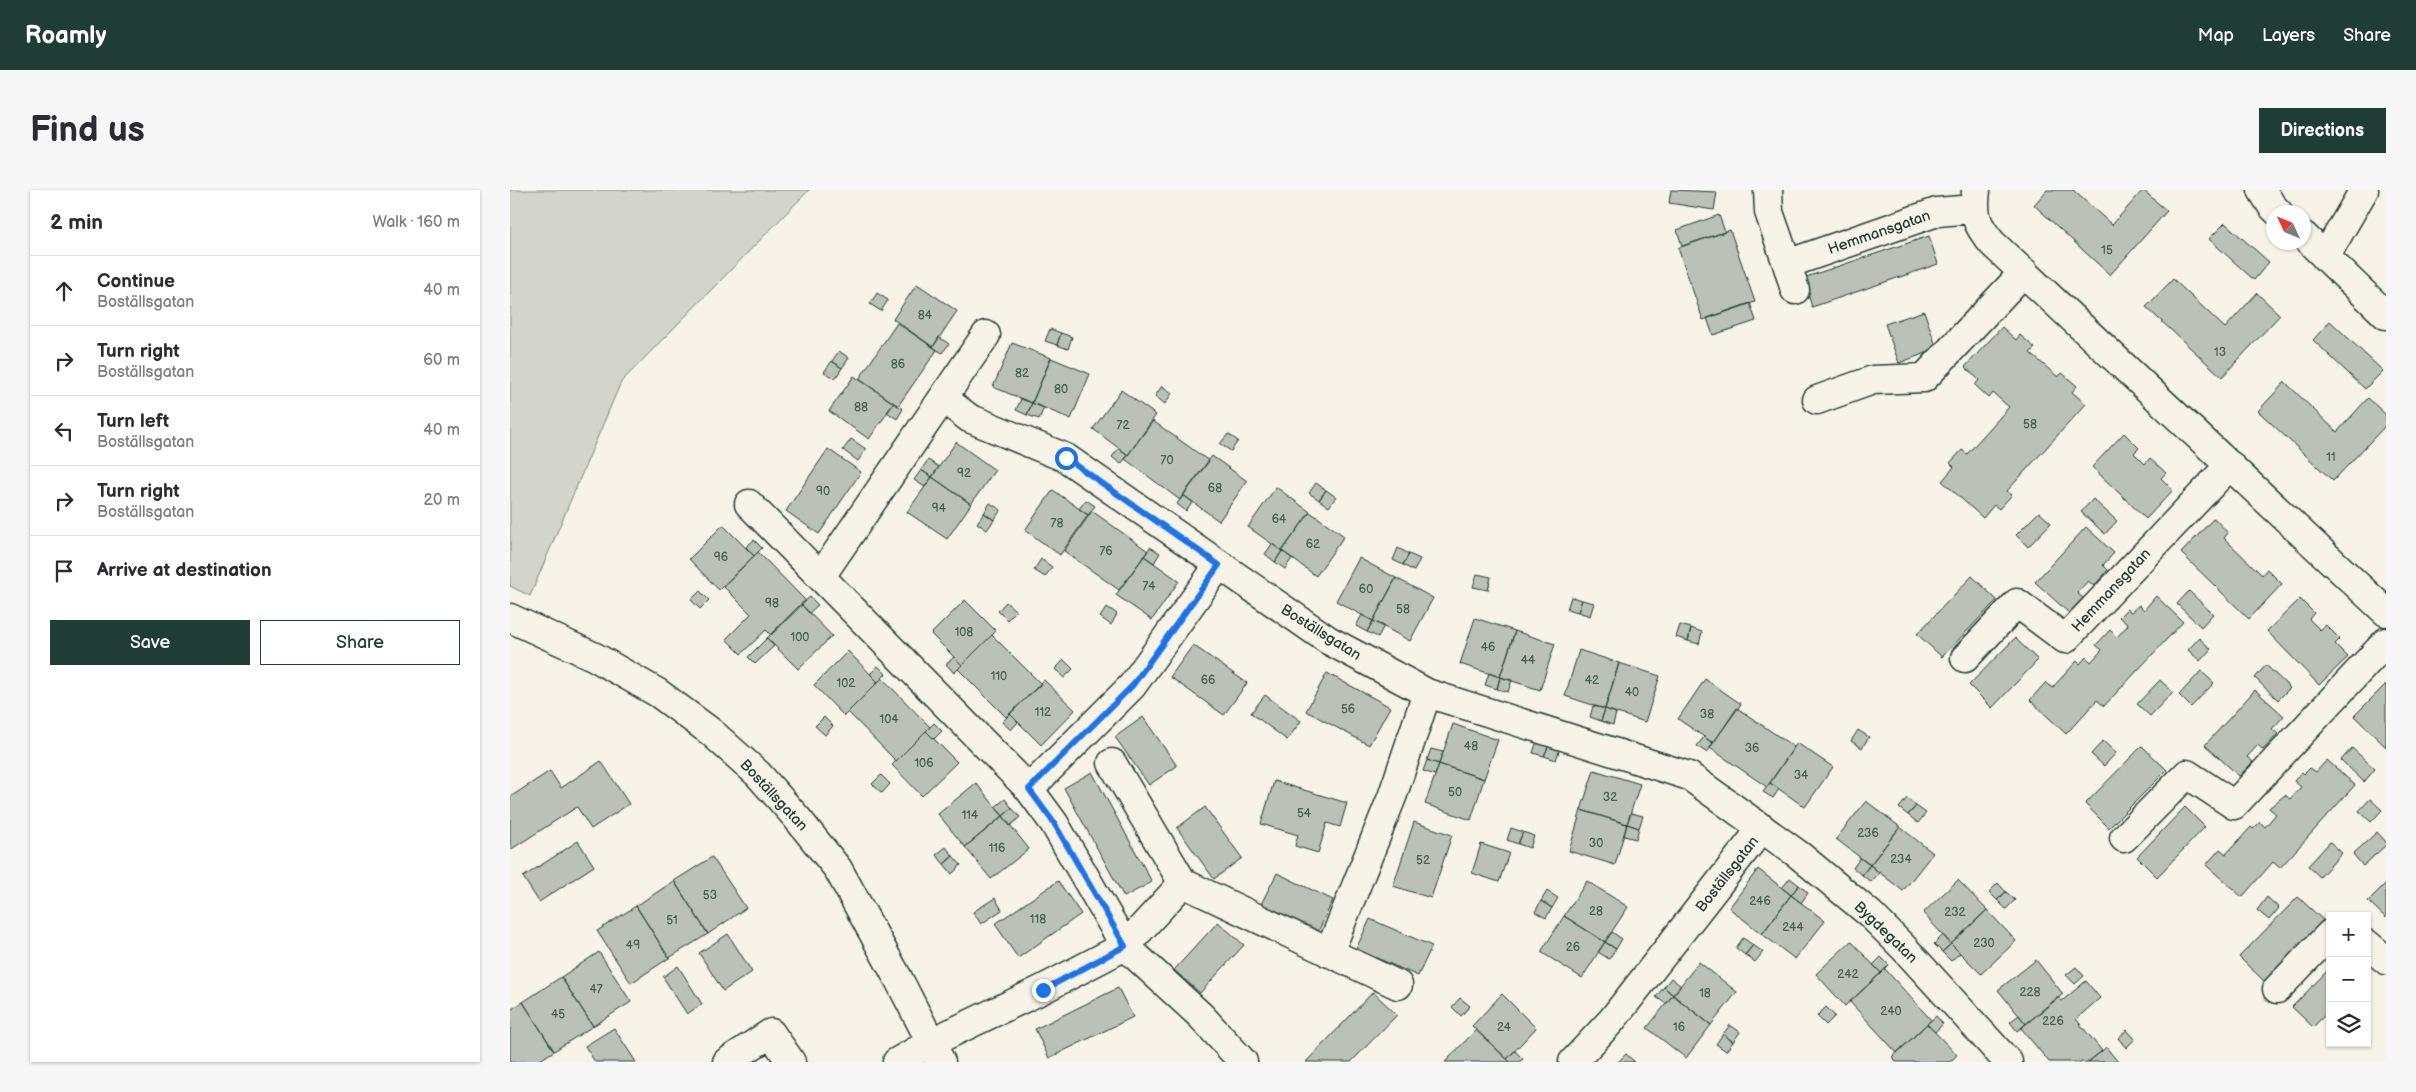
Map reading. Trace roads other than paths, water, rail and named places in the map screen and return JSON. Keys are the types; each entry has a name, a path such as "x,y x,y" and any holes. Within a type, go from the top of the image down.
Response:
{"street":[{"path":"1768,190 1769,212 1795,290"},
{"path":"2262,190 2271,205"},
{"path":"2325,257 2364,190"},
{"name":"Hemmansgatan","path":"1787,264 1975,199 1979,227 1992,243 2386,612"},
{"path":"2311,243 2386,315"},
{"path":"1817,400 1873,380 1924,378 2024,272"},
{"path":"821,576 986,335"},
{"name":"Boställsgatan","path":"942,398 970,418 1066,458 1328,640 1427,693 1689,776 1762,828 1612,1020 1573,1062"},
{"name":"Hemmansgatan","path":"1965,658 2017,603 2065,639 2230,464"},
{"path":"749,504 1029,789 1054,823 1125,946 1201,1016 1243,1062"},
{"path":"1029,789 1132,686 1219,565"},
{"name":"Boställsgatan","path":"522,623 595,657 658,693 711,732 758,774 838,869 936,1052"},
{"path":"2124,838 2187,774 2234,805 2386,642"},
{"path":"1329,953 1392,797 1427,693"},
{"path":"1112,763 1183,883 1398,985"},
{"name":"Bygdegatan","path":"1762,828 1870,914 1905,949 1996,1058"},
{"path":"897,1062 936,1052 1043,990 1125,946 1183,883"},
{"path":"2277,989 2326,938"},
{"path":"2371,947 2386,960"},
{"path":"727,1062 771,1033 791,1062"}]}
